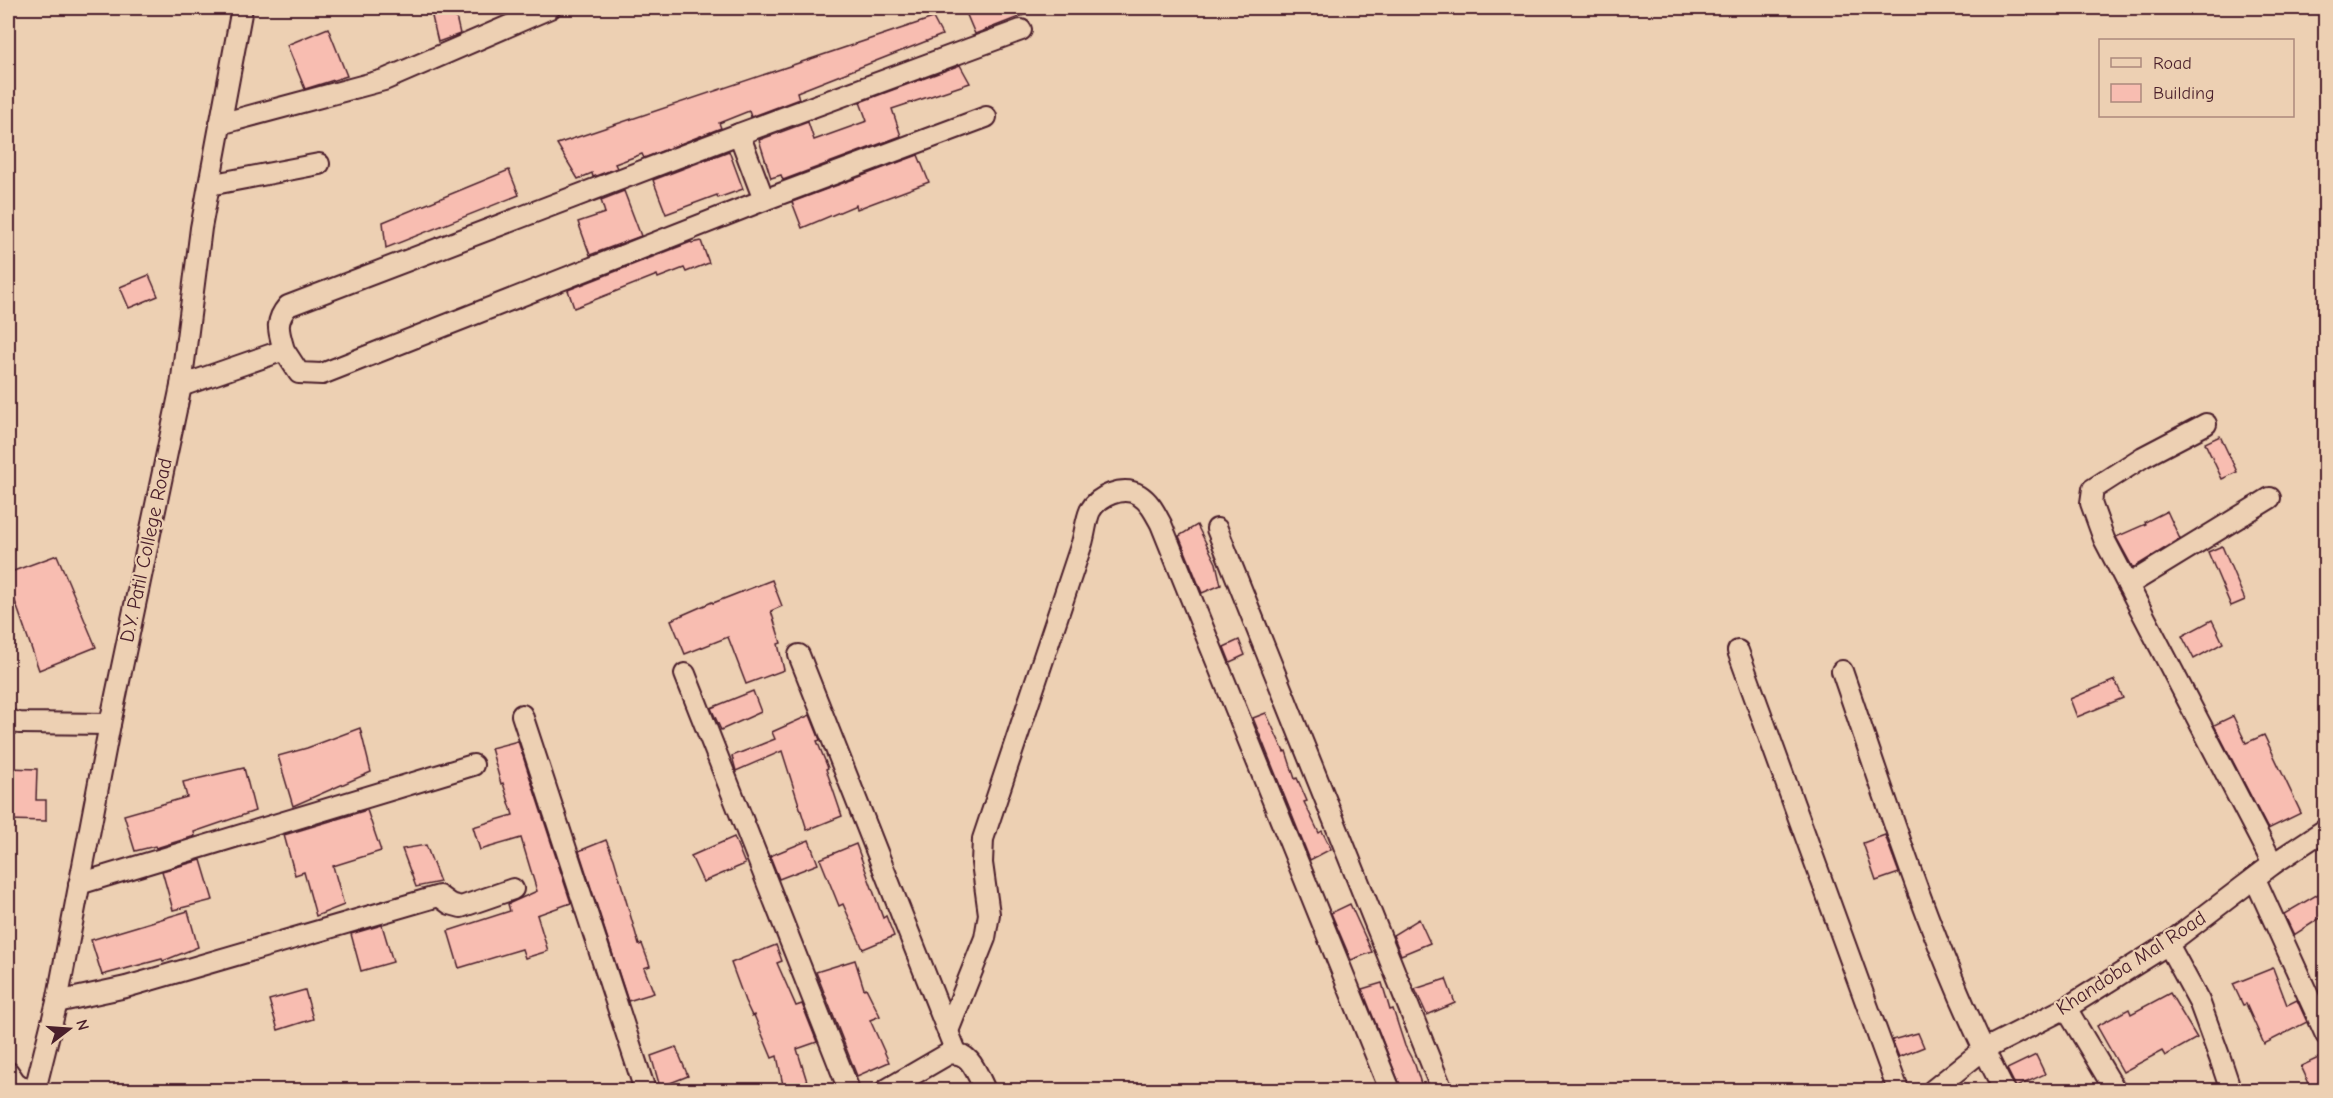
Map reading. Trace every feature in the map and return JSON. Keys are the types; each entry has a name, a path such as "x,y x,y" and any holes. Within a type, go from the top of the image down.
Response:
{"street":[{"name":"D.Y. Patil College Road","path":"35,1090 57,1002 110,724 181,386 201,228 242,8"},
{"path":"220,124 384,80 550,8"},
{"path":"986,117 764,200 322,374 299,373 284,350 278,331 280,315 288,306 739,134 1021,30"},
{"path":"739,134 764,200"},
{"path":"209,185 319,164"},
{"path":"181,386 284,350"},
{"path":"2206,424 2143,457 2093,489 2091,503 2104,539 2273,864"},
{"path":"948,1031 985,938 988,914 982,863 983,839 1078,554 1090,511 1101,499 1117,491 1137,494 1150,505 1161,524 1390,1090"},
{"path":"2128,585 2270,498"},
{"path":"1217,529 1442,1090"},
{"path":"1738,651 1898,1090"},
{"path":"799,655 956,1052"},
{"path":"1842,671 1930,927 1983,1050 2004,1090"},
{"path":"685,674 849,1090"},
{"path":"522,715 645,1090"},
{"path":"8,720 19,723 110,724"},
{"path":"79,884 473,765"},
{"name":"Khandoba Mal Road","path":"1934,1090 1983,1050 2066,1008 2168,944 2273,864 2325,829"},
{"path":"2255,879 2325,1035"},
{"path":"57,1002 126,987 439,896 461,908 513,889"},
{"path":"2168,944 2199,1001 2228,1082 2227,1090"},
{"path":"2066,1008 2115,1090"},
{"path":"886,1090 948,1054 956,1052 972,1064 985,1090"},
{"path":"8,1072 15,1082 26,1090"}],"building":[{"path":"430,8 454,8 460,34 438,42"},
{"path":"964,8 1042,8 975,34"},
{"path":"933,18 942,35 797,92 799,99 751,117 749,111 719,123 721,128 644,158 642,154 615,164 617,168 593,177 592,173 578,179 557,144"},
{"path":"328,28 347,76 305,89 287,45"},
{"path":"960,65 970,83 892,109 901,136 783,180 781,175 771,178 759,140 808,122 814,140 867,121 860,102"},
{"path":"729,151 743,189 718,198 717,195 666,214 653,180"},
{"path":"918,155 929,182 857,209 856,205 802,228 792,202"},
{"path":"509,170 519,195 386,248 383,222"},
{"path":"624,191 641,236 590,255 578,222 605,213 601,200"},
{"path":"701,241 709,263 686,272 684,268 658,278 657,275 574,308 568,290 691,242"},
{"path":"149,275 158,296 129,308 120,287"},
{"path":"2220,436 2237,472 2222,479 2205,443"},
{"path":"2167,511 2180,539 2133,568 2116,537 2146,524 2145,522"},
{"path":"1197,525 1216,563 1221,585 1202,593 1179,536"},
{"path":"2222,546 2245,600 2231,606 2208,552"},
{"path":"57,555 96,647 39,670 8,581 8,573"},
{"path":"772,580 782,606 771,611 781,643 778,644 784,670 746,684 728,637 685,654 671,620"},
{"path":"2212,620 2223,643 2194,659 2182,636"},
{"path":"1239,640 1245,655 1230,662 1224,647"},
{"path":"2115,680 2123,698 2077,717 2070,699"},
{"path":"753,691 761,712 721,730 711,708"},
{"path":"1266,713 1284,752 1286,751 1295,779 1297,778 1307,801 1304,802 1319,833 1322,831 1331,849 1310,860 1253,718"},
{"path":"810,715 820,740 817,741 828,768 826,769 842,816 807,830 782,751 736,771 732,756 775,739 772,732"},
{"path":"2233,716 2246,743 2264,735 2301,813 2268,829 2214,725"},
{"path":"360,728 371,772 293,806 278,756 307,748"},
{"path":"518,741 571,903 537,915 548,951 525,958 522,949 459,968 448,931 510,911 508,904 537,891 521,838 480,850 473,827 513,815 491,748"},
{"path":"8,768 37,769 36,800 46,800 46,821 9,820"},
{"path":"244,768 255,811 194,832 195,836 156,848 155,846 135,851 124,815 187,797 183,782"},
{"path":"367,810 381,851 333,866 344,905 316,916 304,872 295,875 284,835"},
{"path":"1885,835 1899,873 1876,881 1863,843"},
{"path":"734,837 745,864 703,882 691,856"},
{"path":"606,840 614,859 639,945 642,944 650,966 644,968 654,993 628,1001 579,851"},
{"path":"809,840 818,864 779,879 770,856"},
{"path":"856,844 883,918 886,916 894,936 863,949 843,904 839,906 820,859"},
{"path":"426,845 440,882 416,887 402,849"},
{"path":"201,860 213,900 173,910 162,871"},
{"path":"2325,890 2325,915 2294,935 2284,914"},
{"path":"1350,904 1372,952 1351,960 1331,913"},
{"path":"188,911 198,947 163,961 162,959 102,975 91,940"},
{"path":"1419,919 1430,943 1401,955 1393,935"},
{"path":"382,925 393,962 361,971 351,934"},
{"path":"776,945 782,961 777,963 796,1006 802,1004 817,1042 797,1049 809,1088 801,1090 784,1090 777,1056 772,1058 754,1015 752,1016 745,1001 731,963"},
{"path":"855,960 864,989 866,988 880,1016 870,1020 889,1062 857,1076 816,972"},
{"path":"2273,968 2287,1005 2297,1000 2307,1022 2264,1044 2246,1004 2243,1005 2233,984"},
{"path":"1446,979 1455,1003 1427,1015 1415,989"},
{"path":"1382,983 1390,1010 1393,1009 1423,1090 1402,1090 1362,989"},
{"path":"305,990 313,1019 278,1030 269,1000"},
{"path":"2170,993 2197,1038 2165,1056 2162,1051 2123,1072 2097,1026 2129,1009 2131,1014"},
{"path":"1918,1033 1924,1047 1899,1057 1892,1040"},
{"path":"676,1047 688,1076 660,1087 651,1056"},
{"path":"2036,1055 2045,1074 2016,1087 2007,1069"},
{"path":"2325,1055 2325,1088 2312,1090 2301,1066"}]}
